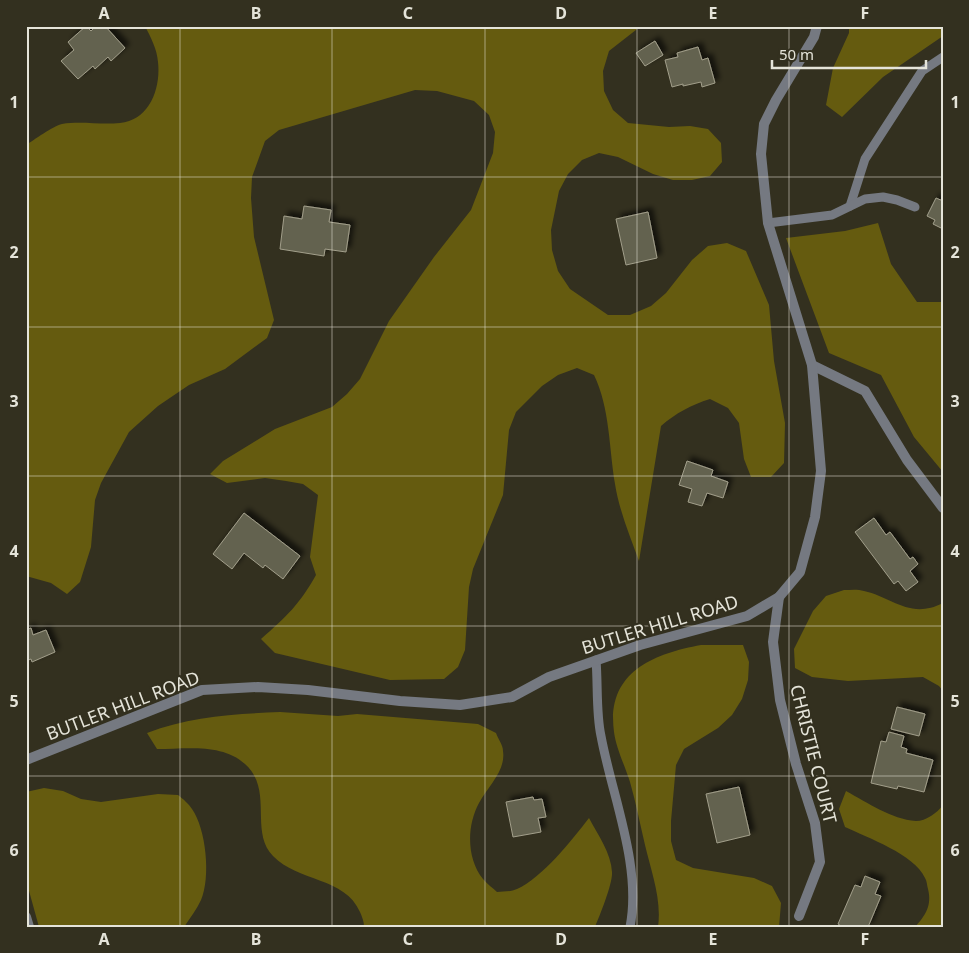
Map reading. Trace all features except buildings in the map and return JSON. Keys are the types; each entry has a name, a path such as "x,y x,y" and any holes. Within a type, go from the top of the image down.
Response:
{"street":[{"name":"BUTLER HILL ROAD","path":"26,760 202,690 258,687 460,705 512,697 549,677 596,660 640,645 747,616 779,597 800,572 815,518 821,471 812,365 768,223 761,154 764,124 776,100 814,37 817,26"},
{"path":"812,365 865,391 907,460 943,508"},
{"name":"CHRISTIE COURT","path":"779,597 773,642 780,700 796,764 815,823 820,862 800,916"},
{"path":"26,917 29,927"}],"lane":[{"path":"850,206 865,159 922,71 943,57"},
{"path":"768,223 832,215 865,199 883,197 898,200 915,207"},
{"path":"596,660 600,735 633,874 633,910 630,927"}],"shaded area":[{"path":"145,26 641,26 609,51 603,71 604,91 613,110 628,123 669,127 690,126 708,129 721,143 722,162 710,176 692,180 673,180 653,174 618,157 599,153 582,160 568,174 559,191 551,230 552,250 558,271 570,289 608,315 630,315 651,306 666,293 692,260 708,246 727,243 746,251 769,305 774,361 785,423 784,463 771,477 751,477 744,459 739,423 728,408 710,399 672,417 661,426 639,561 619,503 606,414 599,388 594,375 577,368 558,375 542,386 516,412 509,430 503,495 473,569 469,587 465,650 458,667 444,679 390,680 275,653 261,639 292,610 316,575 310,557 318,495 303,484 265,478 227,483 210,474 223,461 275,429 332,407 347,394 360,379 389,321 434,257 471,210 493,153 495,132 489,115 474,101 437,91 415,90 279,130 265,141 252,177 251,198 254,237 274,320 267,338 225,369 189,385 158,406 129,432 101,483 95,500 91,547 80,582 67,594 51,583 26,576 26,145 58,125 120,123 130,121 146,110 155,92 158,62"},
{"path":"849,26 943,26 943,36 883,77 842,117 826,105 833,68 849,33"},
{"path":"878,223 891,264 917,302 943,302 943,472 914,437 881,375 829,353 786,238 845,231"},
{"path":"844,590 864,591 911,608 931,608 943,603 943,691 939,686 923,677 848,681 812,677 795,668 794,649 813,611 826,596"},
{"path":"701,645 743,645 749,662 748,680 742,699 732,715 718,728 684,749 676,765 671,841 676,860 693,868 754,878 772,886 781,903 779,927 658,927 659,917 655,885 632,790 615,738 613,712 617,695 625,681 636,670 666,654"},
{"path":"280,712 338,716 357,714 478,724 496,733 503,749 502,765 496,778 479,803 472,821 471,852 477,871 497,892 517,889 527,884 546,868 589,818 607,851 612,872 608,891 595,927 364,927 360,912 344,892 295,871 273,856 266,846 263,835 258,786 254,774 245,764 236,757 215,750 192,748 157,749 147,733 196,719"},
{"path":"44,788 63,791 81,799 101,802 158,794 178,795 188,803 201,828 206,853 206,879 201,900 184,927 39,927 26,880 26,792"},
{"path":"846,791 889,814 907,820 924,820 938,811 943,805 943,927 915,927 929,905 926,879 911,861 901,854 845,827 839,809"}]}
